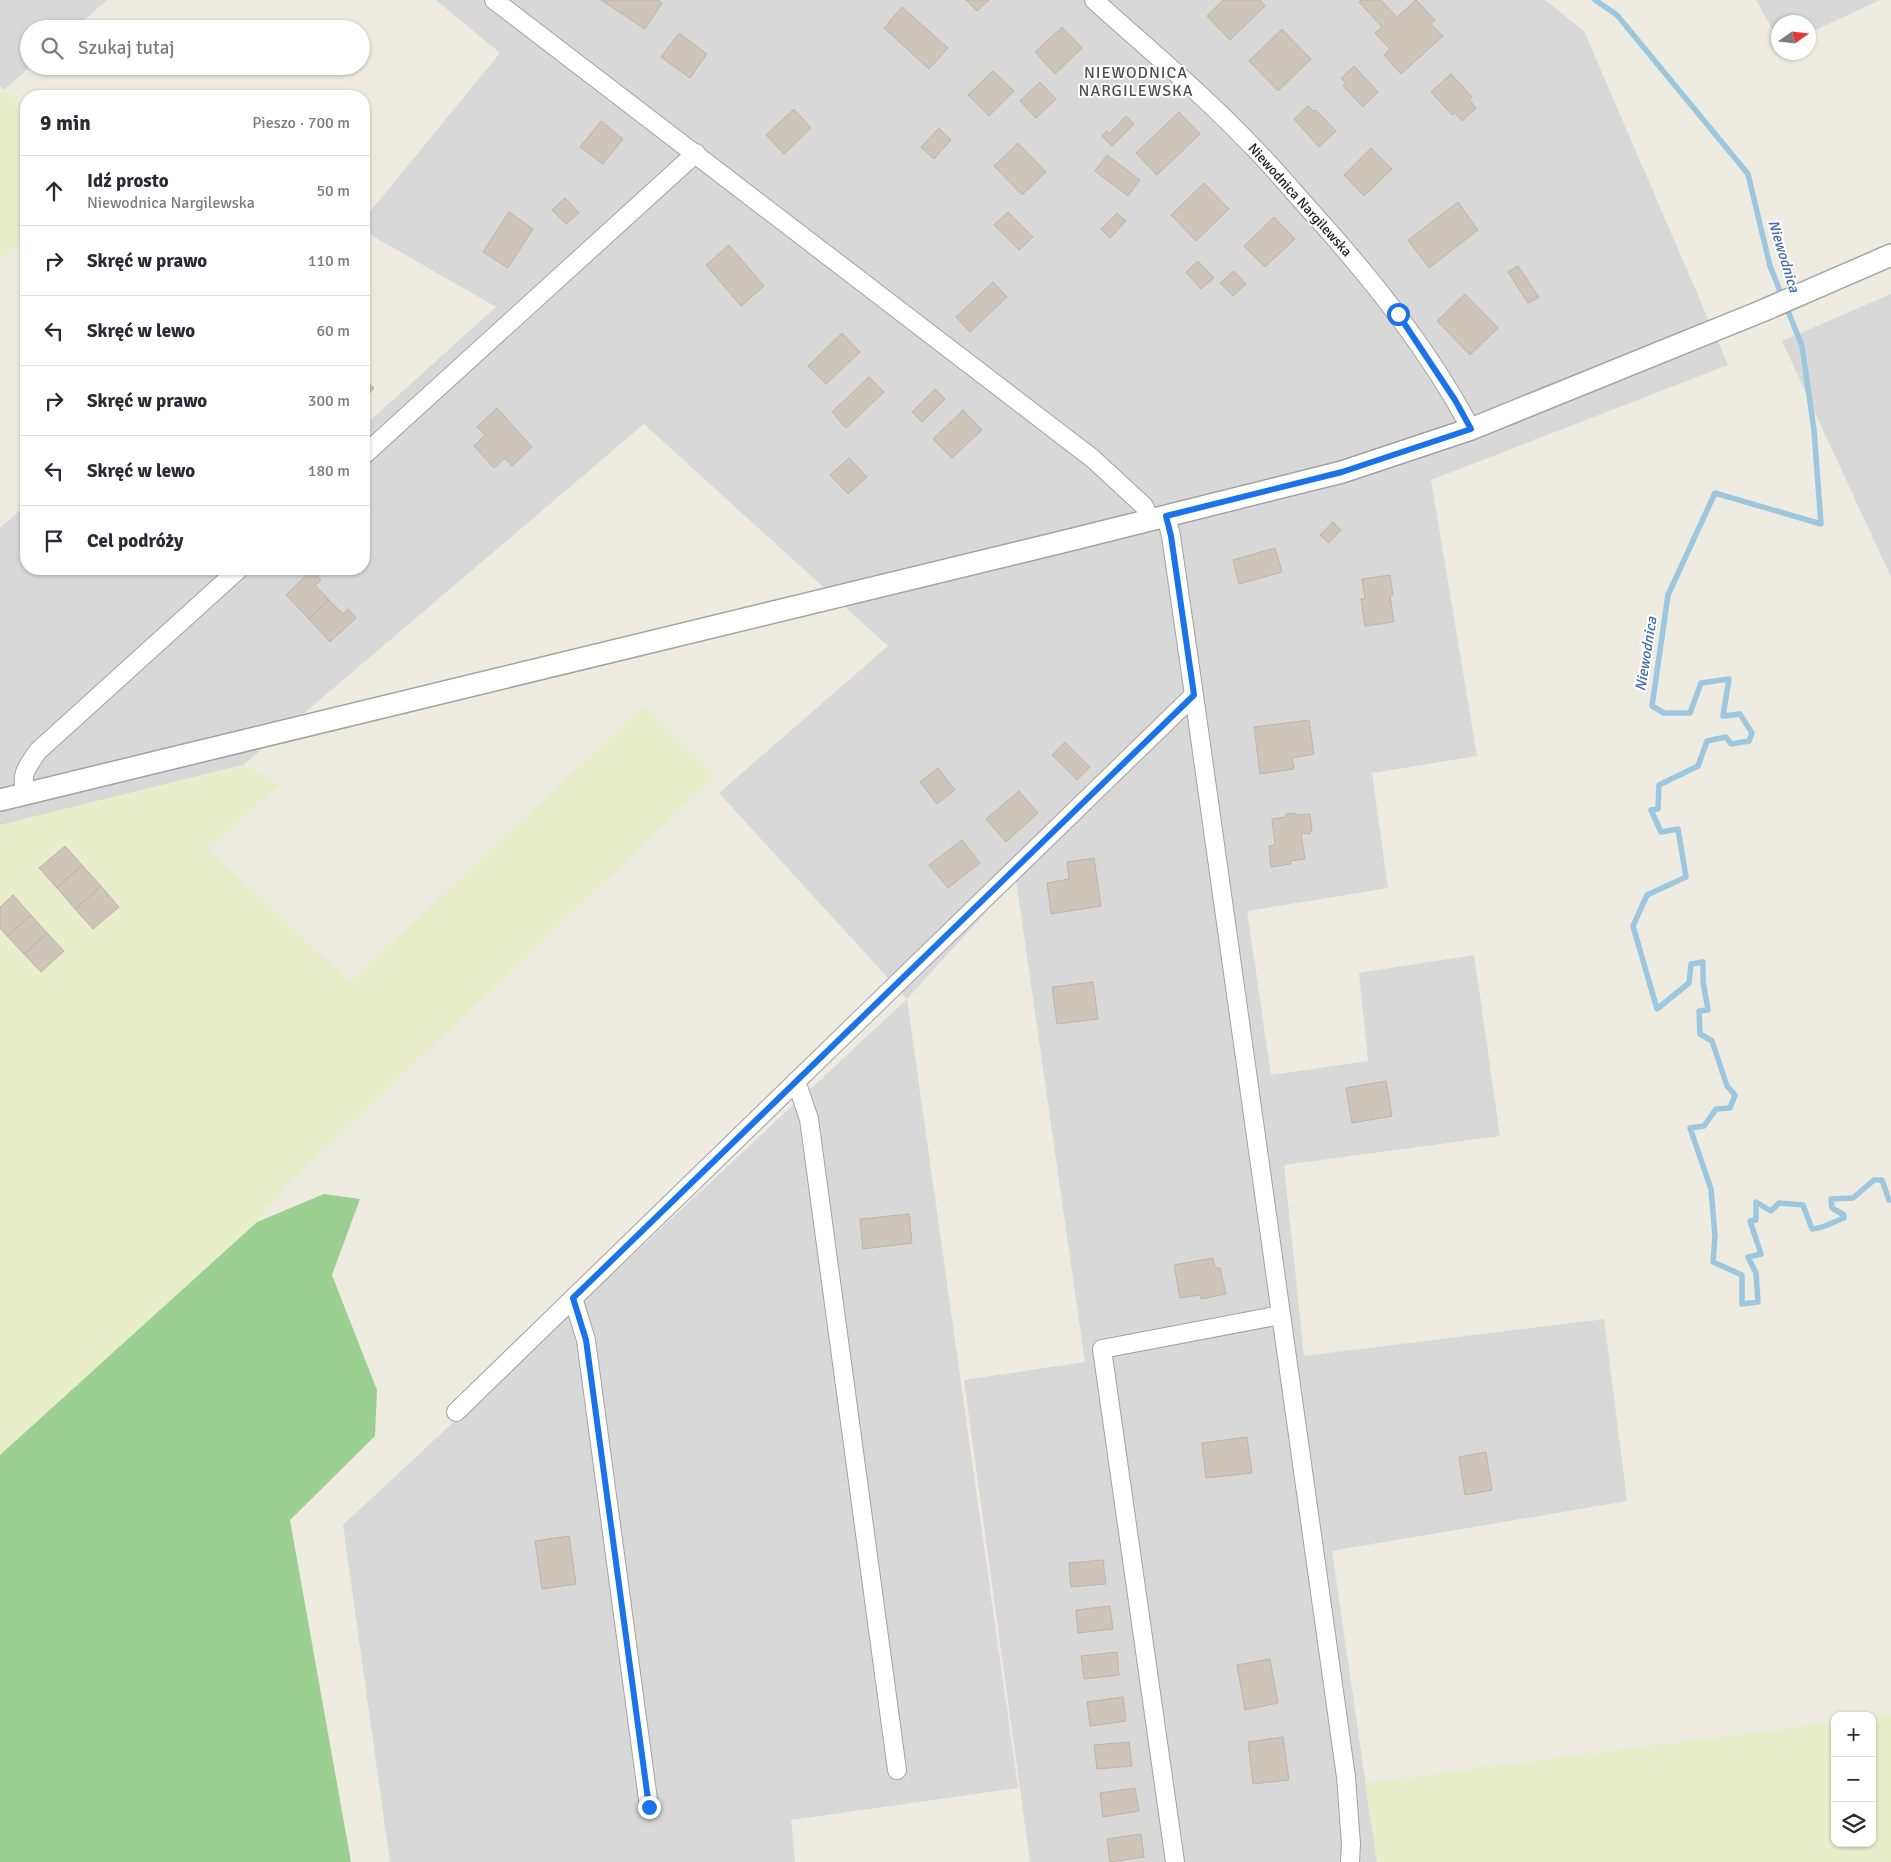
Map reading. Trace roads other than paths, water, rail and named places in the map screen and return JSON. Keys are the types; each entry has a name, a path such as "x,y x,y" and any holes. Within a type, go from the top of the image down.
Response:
{"street":[{"path":"494,0 1092,458 1158,518 1171,536 1346,1777 1351,1844 1350,1862"},
{"name":"Niewodnica Nargilewska","path":"1094,0 1196,91 1252,146 1374,282 1398,314 1455,400 1471,429"},
{"path":"370,450 696,153"},
{"path":"0,800 1342,472 1471,429 1762,311 1891,255"},
{"path":"25,794 23,784 24,773 38,751 231,575"},
{"path":"456,1412 1194,695"},
{"path":"796,1081 809,1119 897,1770"},
{"path":"573,1298 586,1340 649,1807"},
{"path":"1175,1862 1102,1348 1281,1316"}],"waterway":[{"name":"Niewodnica","path":"1595,0 1617,15 1748,174 1770,266 1802,346 1814,430 1821,524 1715,493 1668,595 1652,706 1664,713 1690,713 1701,683 1729,679 1723,716 1740,714 1752,733 1749,741 1731,744 1726,737 1707,741 1698,766 1659,785 1658,809 1651,810 1661,832 1678,829 1686,877 1647,895 1633,926 1657,1009 1689,983 1691,964 1703,962 1703,981 1708,1010 1699,1011 1700,1034 1712,1041 1727,1086 1735,1095 1730,1108 1716,1109 1704,1126 1690,1128 1711,1189 1715,1236 1713,1262 1742,1275 1742,1304 1758,1302 1756,1273 1748,1257 1761,1254 1750,1221 1756,1220 1756,1202 1771,1211 1779,1203 1803,1205 1812,1229 1844,1218 1844,1215 1832,1208 1831,1199 1853,1198 1874,1180 1882,1180 1889,1200 1891,1200"}],"district":[{"name":"NIEWODNICA NARGILEWSKA","path":"1136,82"}]}
